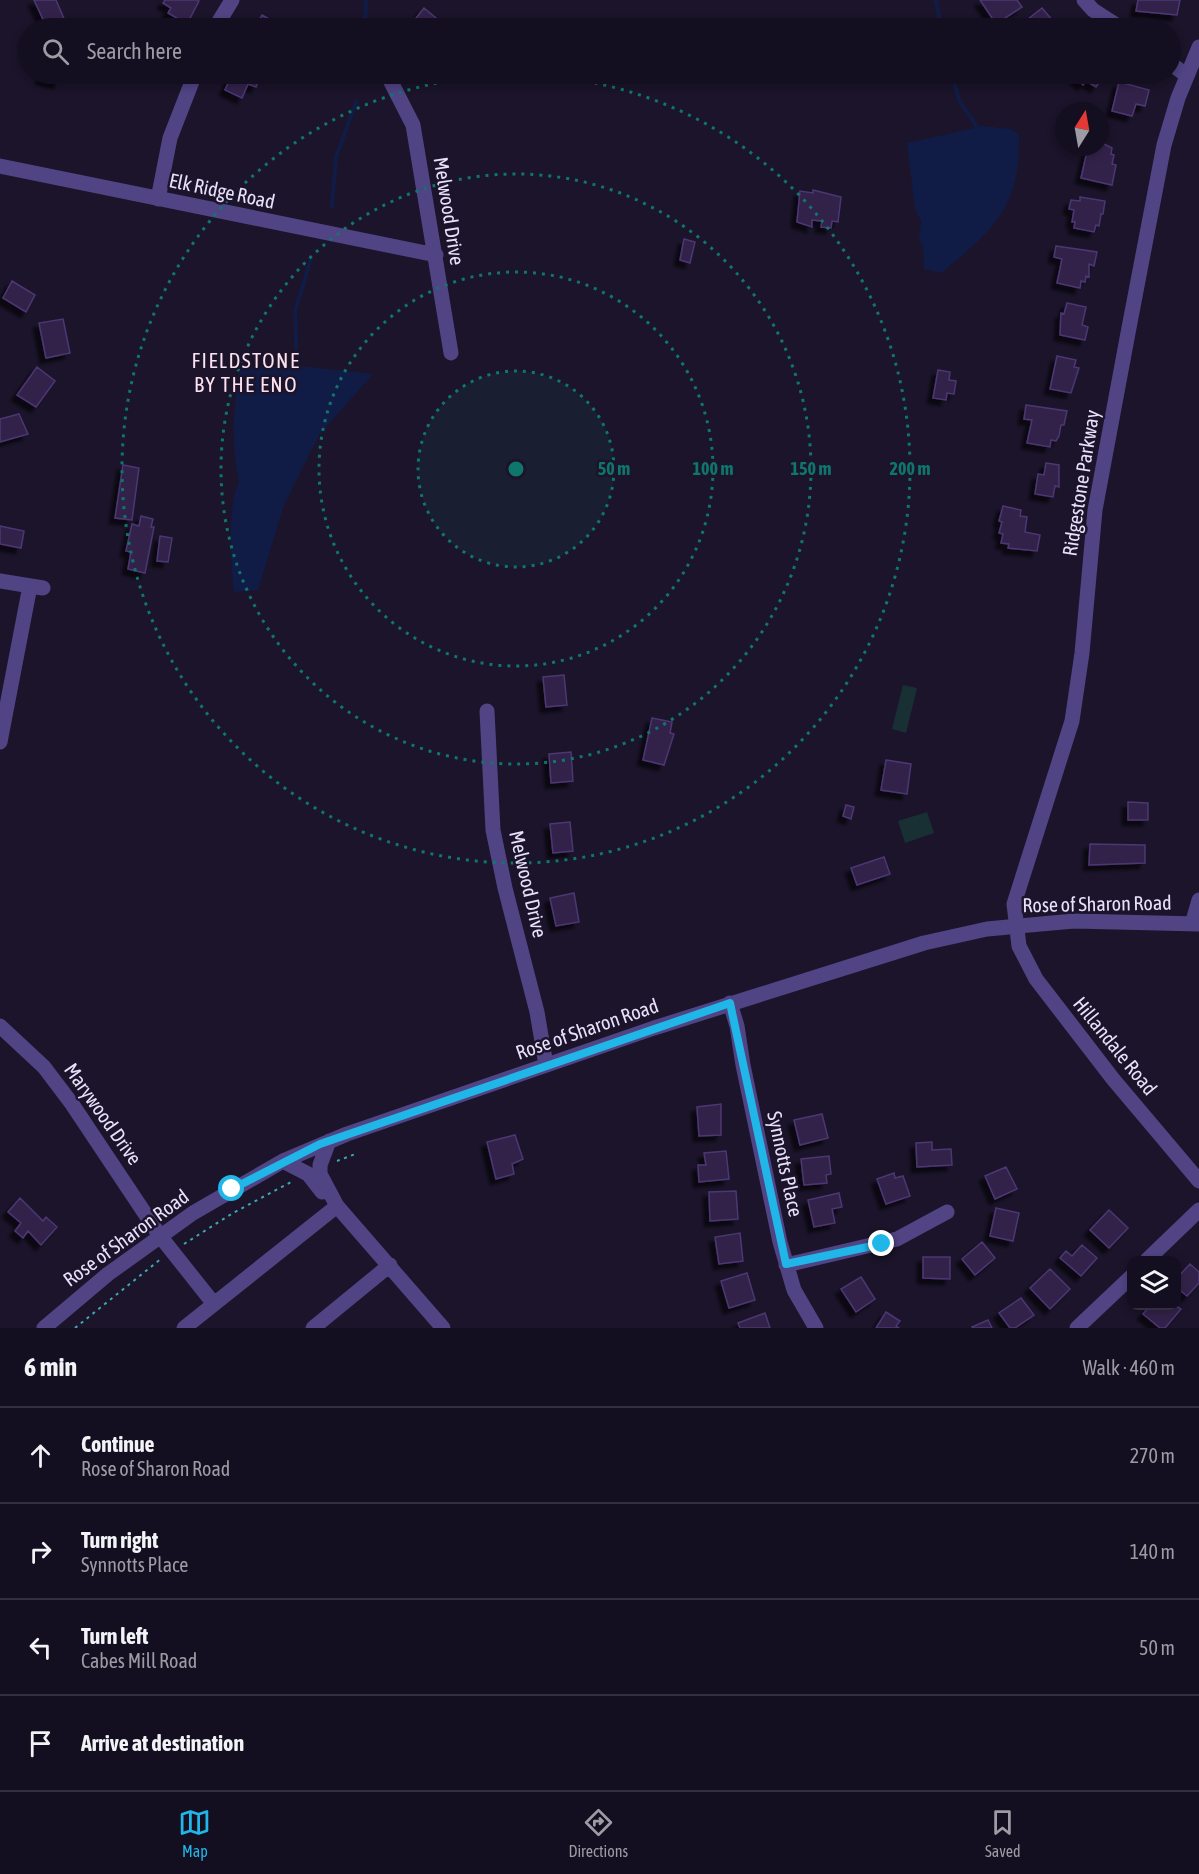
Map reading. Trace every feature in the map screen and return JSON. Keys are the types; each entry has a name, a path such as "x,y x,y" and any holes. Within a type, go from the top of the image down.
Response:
{"street":[{"path":"221,18 232,0"},
{"path":"1084,0 1104,18"},
{"name":"Ridgestone Parkway","path":"1016,926 1014,904 1073,713 1082,653 1095,510 1163,153 1186,75 1199,47"},
{"path":"1181,71 1186,75"},
{"path":"158,199 170,138 191,84"},
{"name":"Melwood Drive","path":"392,84 413,125 451,353"},
{"name":"Elk Ridge Road","path":"0,166 436,255"},
{"path":"0,581 36,587 0,742"},
{"name":"Melwood Drive","path":"487,711 493,830 505,888 537,1012 546,1065"},
{"path":"1195,924 1199,900"},
{"name":"Rose of Sharon Road","path":"44,1328 101,1280 160,1236 232,1189 283,1161 329,1141 730,1003 924,943 1016,926 1074,921 1195,924"},
{"name":"Hillandale Road","path":"1016,926 1019,946 1036,979 1113,1079 1199,1181"},
{"name":"Synnotts Place","path":"730,1003 786,1264 802,1307 816,1328"},
{"name":"Marywood Drive","path":"0,1026 44,1067 72,1104 160,1236 214,1304"},
{"path":"329,1141 320,1165 320,1174 336,1203 443,1328"},
{"path":"283,1161 308,1174 326,1197 336,1203"},
{"path":"184,1328 336,1203"},
{"path":"1151,1256 1199,1210"},
{"path":"786,1264 897,1239 946,1212"},
{"path":"313,1328 390,1265"},
{"path":"1077,1328 1127,1280"}],"path":[{"path":"336,1162 358,1154"},
{"path":"186,1243 233,1213 296,1180"},
{"path":"75,1328 160,1260"}],"green space":[{"path":"903,685 917,688 906,733 892,729"},
{"path":"927,812 934,833 905,843 898,821"}],"water":[{"path":"983,126 1010,129 1019,134 1015,180 1009,199 1001,215 960,258 941,273 924,269 923,247 919,239 921,221 915,209 907,143"},
{"path":"298,366 373,374 319,435 284,505 258,590 234,592 231,519 235,492 239,483 234,425 241,367"}],"building":[{"path":"34,0 56,0 64,18 42,18"},
{"path":"165,0 199,1 190,18 177,18 168,13 171,8 163,3"},
{"path":"980,0 1017,0 1022,7 1005,18 992,18"},
{"path":"1138,0 1180,0 1177,15 1136,11"},
{"path":"424,8 436,18 416,18"},
{"path":"1042,8 1050,18 1030,18"},
{"path":"228,84 248,84 242,98 225,90"},
{"path":"1119,84 1149,90 1145,106 1136,104 1132,116 1112,111"},
{"path":"1109,146 1112,148 1111,154 1114,155 1112,164 1116,165 1112,185 1081,178 1086,156 1109,156"},
{"path":"813,190 841,197 838,222 832,221 831,228 821,227 822,221 812,220 812,227 797,222 800,191 813,193"},
{"path":"1080,197 1105,201 1099,226 1096,225 1094,232 1074,228 1075,222 1072,222 1074,210 1069,209 1071,200 1080,201"},
{"path":"684,239 695,242 690,263 680,260"},
{"path":"1056,246 1097,252 1094,266 1089,264 1089,277 1086,276 1085,282 1081,281 1080,288 1057,283 1062,259 1054,257"},
{"path":"12,281 35,295 26,312 3,298"},
{"path":"1067,303 1086,307 1082,325 1088,327 1085,340 1060,335 1061,313 1064,314"},
{"path":"63,319 70,353 46,358 39,323"},
{"path":"1057,356 1076,360 1074,367 1079,368 1071,393 1050,389"},
{"path":"37,367 55,381 36,407 17,395"},
{"path":"938,370 950,372 949,380 956,381 954,394 947,393 946,400 933,398"},
{"path":"1026,405 1067,411 1059,436 1056,441 1051,440 1050,447 1027,443 1032,420 1024,419"},
{"path":"19,414 28,434 0,442 0,419"},
{"path":"1046,463 1059,465 1059,487 1055,486 1053,497 1035,494 1038,474 1044,475"},
{"path":"123,465 139,468 132,520 115,518"},
{"path":"1003,506 1021,510 1020,516 1027,517 1025,532 1040,535 1037,551 1008,548 1009,544 1001,543 1003,534 999,533 1002,522 999,521"},
{"path":"141,516 153,519 151,527 154,527 145,573 128,569 131,552 126,551 132,524 139,526"},
{"path":"0,526 24,531 21,548 0,544"},
{"path":"160,536 172,538 168,562 157,561"},
{"path":"564,675 567,705 546,707 543,677"},
{"path":"652,718 672,722 670,733 674,734 664,765 643,760"},
{"path":"571,752 573,781 551,783 549,754"},
{"path":"886,760 911,764 907,794 881,790"},
{"path":"1128,802 1148,803 1148,820 1128,820"},
{"path":"846,805 854,807 851,819 843,816"},
{"path":"570,822 573,851 553,853 550,824"},
{"path":"1090,844 1145,845 1145,863 1089,865"},
{"path":"884,857 890,874 857,885 851,868"},
{"path":"574,893 579,922 556,926 550,898"},
{"path":"721,1104 721,1135 699,1136 697,1107"},
{"path":"822,1114 828,1138 800,1145 794,1120"},
{"path":"515,1135 523,1159 512,1164 514,1174 496,1179 487,1142"},
{"path":"932,1142 932,1150 951,1149 952,1165 917,1167 916,1143"},
{"path":"726,1151 729,1179 699,1182 698,1165 706,1165 704,1153"},
{"path":"829,1156 831,1174 826,1175 827,1183 804,1185 801,1159"},
{"path":"1006,1167 1017,1189 995,1199 985,1176"},
{"path":"894,1173 895,1178 903,1176 910,1196 886,1204 877,1179"},
{"path":"736,1191 738,1219 710,1221 709,1192"},
{"path":"839,1193 842,1207 832,1209 835,1223 814,1227 808,1200"},
{"path":"20,1198 43,1221 46,1217 57,1227 41,1245 28,1231 23,1238 15,1231 21,1223 8,1212"},
{"path":"996,1208 1019,1213 1013,1241 990,1236"},
{"path":"1109,1210 1128,1228 1109,1248 1090,1230"},
{"path":"740,1233 743,1261 719,1264 715,1237"},
{"path":"982,1242 995,1258 975,1275 962,1259"},
{"path":"1082,1245 1097,1258 1081,1276 1060,1258 1066,1251 1072,1256"},
{"path":"923,1257 950,1257 950,1279 923,1278"},
{"path":"1190,1264 1199,1272 1199,1283 1187,1296 1181,1291 1181,1274"},
{"path":"1050,1269 1070,1289 1050,1309 1030,1288"},
{"path":"747,1273 755,1300 729,1308 721,1281"},
{"path":"861,1277 875,1299 856,1312 841,1289"},
{"path":"1021,1298 1034,1315 1015,1328 1010,1328 999,1313"},
{"path":"1146,1310 1180,1310 1165,1328 1160,1328 1143,1314"},
{"path":"886,1312 900,1321 896,1326 899,1328 876,1328"},
{"path":"765,1313 770,1328 740,1328 738,1323"},
{"path":"988,1320 992,1328 972,1328 972,1327"}],"waterway":[{"path":"365,18 366,0"},
{"path":"936,0 939,18"},
{"path":"955,84 959,100 977,127 975,132"},
{"path":"332,206 336,157 356,102"},
{"path":"297,370 295,311 311,259"}],"district":[{"name":"FIELDSTONE BY THE ENO","path":"246,373"}],"route":[{"path":"232,1189 291,1156 320,1144 730,1003 737,1026 743,1065 786,1264 882,1244"}]}
